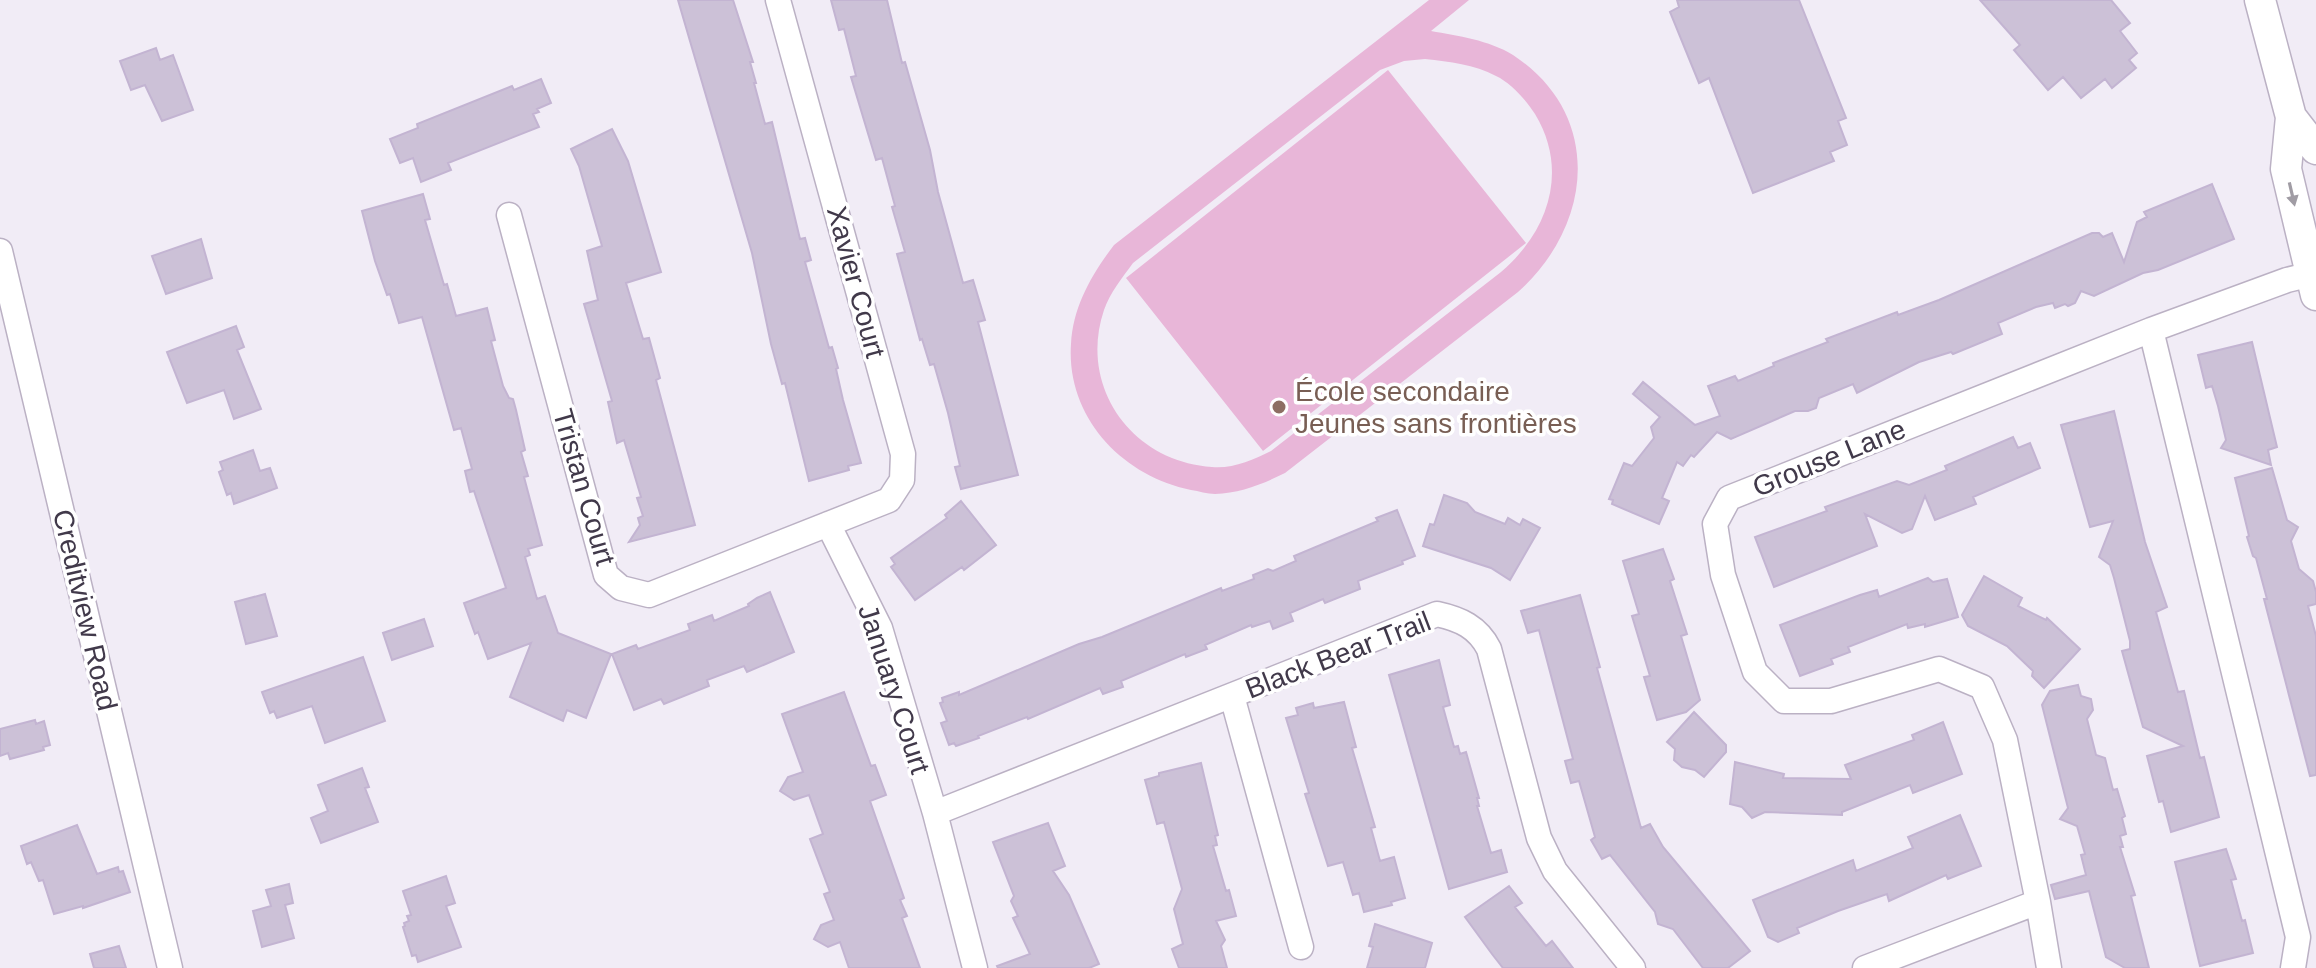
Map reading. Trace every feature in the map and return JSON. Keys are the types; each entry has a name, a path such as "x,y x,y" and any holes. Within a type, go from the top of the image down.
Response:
{"street":[{"name":"Xavier Court","path":"778,0 903,454 902,480 889,500 828,524"},
{"path":"2260,0 2291,117 2286,169 2314,281"},
{"path":"2291,117 2316,149"},
{"name":"Tristan Court","path":"509,215 606,575 621,588 649,595 828,524"},
{"name":"Creditview Road","path":"0,251 170,968"},
{"name":"Grouse Lane","path":"2049,968 2005,740 1982,687 1939,669 1831,701 1784,701 1755,672 1723,575 1715,524 1729,498 2151,330 2287,280 2314,281"},
{"path":"2151,330 2298,937 2293,968"},
{"name":"January Court","path":"828,524 880,628 935,813 975,968"},
{"name":"Black Bear Trail","path":"935,813 1437,614 1457,619 1483,638 1489,649 1539,838 1555,871 1633,968"},
{"path":"1232,696 1301,947"},
{"path":"1865,968 2038,902"}],"shaded area":[{"path":"1429,0 1469,0 1431,31 1484,42 1513,55 1542,80 1563,108 1574,139 1578,171 1573,203 1562,235 1543,265 1518,292 1285,473 1242,490 1212,494 1166,483 1142,472 1103,439 1089,419 1078,396 1072,371 1073,330 1085,291 1114,245","holes":["1425,59 1488,72 1513,87 1535,114 1551,157 1552,178 1549,199 1531,238 1501,272 1271,451 1250,461 1220,467 1183,462 1158,451 1136,435 1118,416 1106,392 1099,366 1098,339 1104,310 1117,286 1133,263 1380,70 1404,61"]},
{"path":"1388,70 1526,243 1263,451 1126,278"}],"building":[{"path":"678,0 733,0 753,62 750,62 754,83 765,124 772,122 800,239 805,238 811,260 805,262 829,348 832,347 838,368 843,400 861,463 848,466 849,470 809,481 785,383 782,384 771,344 752,253"},
{"path":"831,0 887,0 902,63 905,62 930,150 963,283 973,280 985,320 978,322 1018,475 961,489 955,467 960,466 948,413 934,364 930,365 920,340 897,254 905,252 892,207 895,206 882,158 876,160 851,77 856,76 844,29 839,30"},
{"path":"1677,0 1799,0 1846,118 1838,121 1847,145 1830,152 1834,161 1753,193 1709,78 1699,83 1670,12 1679,7"},
{"path":"1980,0 2111,0 2130,23 2120,31 2137,53 2129,60 2136,68 2112,88 2105,79 2081,98 2063,77 2048,90 2014,50 2020,45"},
{"path":"156,48 160,60 173,55 193,110 162,121 145,85 131,90 120,61"},
{"path":"541,79 551,103 533,114 539,127 448,163 451,170 421,182 413,158 400,163 390,139 418,128 417,124 512,86 514,90"},
{"path":"612,129 628,161 661,272 626,283 643,339 649,338 660,378 656,380 695,525 629,542 640,525 638,518 643,516 637,498 641,497 624,440 617,443 608,402 612,401 584,304 598,300 587,251 602,246 579,166 571,149"},
{"path":"2212,184 2234,239 2158,270 2143,273 2094,296 2081,291 2075,303 2068,306 2065,304 2055,308 2053,303 2036,307 1998,323 2002,334 1953,354 1951,352 1919,362 1857,393 1853,384 1819,398 1816,408 1795,411 1731,439 1717,432 1683,466 1677,462 1662,498 1669,501 1659,524 1612,504 1613,500 1609,499 1624,463 1632,466 1654,438 1651,427 1660,417 1633,394 1643,382 1695,425 1720,416 1708,386 1735,376 1738,381 1774,366 1773,363 1828,342 1826,339 1939,300 2092,233 2103,237 2112,233 2124,262 2137,222 2147,217 2144,212"},
{"path":"423,194 430,219 425,220 456,316 487,308 495,340 491,341 503,386 509,398 513,399 525,450 521,452 528,476 524,477 542,545 528,549 530,555 525,557 537,599 545,596 558,633 611,654 586,718 567,710 563,721 510,697 531,643 488,659 464,603 506,588 474,491 470,492 465,471 472,469 461,428 454,430 422,317 399,323 375,261 362,211"},
{"path":"201,239 212,278 166,294 152,256"},
{"path":"236,326 244,347 237,350 261,409 234,419 224,390 187,403 167,352"},
{"path":"2252,342 2277,447 2268,450 2271,465 2221,448 2226,440 2218,406 2212,386 2206,388 2198,355"},
{"path":"2114,411 2145,542 2167,607 2156,612 2178,692 2184,691 2200,758 2204,757 2219,817 2171,832 2163,801 2159,802 2147,756 2183,746 2143,727 2122,651 2130,649 2130,641 2114,578 2110,565 2099,557 2113,521 2090,527 2061,425"},
{"path":"2013,437 2018,448 2030,443 2040,468 1973,497 1976,504 1935,520 1925,496 1912,529 1902,533 1865,514 1877,546 1774,587 1755,537 1897,481 1909,485"},
{"path":"253,450 260,471 270,468 277,488 234,504 231,493 227,495 219,472 223,470 220,462"},
{"path":"2272,468 2287,520 2298,527 2291,541 2299,569 2313,581 2316,592 2316,604 2308,606 2316,636 2316,775 2310,776 2264,599 2267,599 2247,537 2235,478"},
{"path":"1444,495 1467,503 1475,512 1505,524 1508,518 1520,525 1523,519 1540,528 1510,580 1491,568 1423,546"},
{"path":"961,501 996,545 964,570 962,567 915,600 891,567 895,564 891,558 947,518 945,515"},
{"path":"1397,510 1415,556 1402,561 1403,564 1358,581 1360,589 1325,603 1323,599 1290,613 1293,621 1273,629 1270,621 1251,625 1205,645 1207,649 1186,657 1185,654 1121,681 1123,687 1103,694 1100,688 979,738 956,746 954,743 949,745 941,723 947,721 940,703 943,702 942,698 959,692 959,695 1221,588 1222,591 1254,579 1253,575 1296,561 1294,556"},
{"path":"1663,549 1674,579 1670,581 1687,634 1681,636 1700,700 1686,712 1657,720 1644,677 1650,676 1632,616 1639,614 1623,561"},
{"path":"1984,576 2022,598 2018,606 2047,618 2080,649 2044,688 2032,676 2033,671 2007,646 1968,626 1962,615"},
{"path":"1928,578 1933,582 1947,579 1958,617 1925,627 1925,624 1908,628 1907,624 1848,647 1850,652 1831,659 1833,664 1800,676 1780,625 1860,595 1877,590 1879,597"},
{"path":"770,592 794,652 747,672 744,666 707,680 709,686 664,704 661,699 634,710 612,654 636,645 638,649 690,630 688,624 712,615 714,621 749,606"},
{"path":"265,594 277,636 246,644 235,602"},
{"path":"1580,595 1641,828 1650,824 1663,847 1750,951 1728,968 1703,968 1673,929 1658,924 1655,912 1610,855 1602,859 1591,840 1595,837 1579,781 1571,783 1565,761 1573,759 1539,630 1528,633 1521,611"},
{"path":"424,619 433,646 392,660 383,633"},
{"path":"363,657 385,721 325,743 312,706 277,718 274,711 270,713 262,692"},
{"path":"1439,660 1450,705 1443,707 1454,747 1458,746 1460,754 1466,752 1491,853 1501,850 1507,872 1449,889 1389,675"},
{"path":"2078,685 2081,696 2091,699 2093,710 2087,719 2096,755 2105,758 2113,790 2117,789 2125,816 2122,818 2126,834 2120,836 2123,847 2120,847 2135,895 2131,896 2149,968 2125,968 2106,957 2089,891 2055,899 2051,885 2086,875 2081,855 2085,854 2077,826 2060,819 2068,808 2042,705 2050,691"},
{"path":"844,692 871,766 875,765 886,795 870,801 904,898 900,900 907,916 902,918 920,968 849,968 840,942 828,947 814,939 821,925 834,920 824,894 830,892 810,839 823,834 809,795 794,800 780,791 788,777 803,772 782,714"},
{"path":"1344,702 1356,747 1352,748 1375,827 1371,828 1380,861 1394,857 1405,898 1391,902 1392,905 1364,912 1359,893 1353,895 1343,862 1328,866 1305,794 1309,793 1286,718 1298,715 1296,708 1313,703 1314,708"},
{"path":"1694,712 1726,745 1726,752 1704,777 1674,760 1675,749 1667,742"},
{"path":"35,720 36,724 44,721 50,745 43,747 44,750 10,759 8,753 0,756 0,729"},
{"path":"1943,722 1962,774 1913,793 1910,785 1842,812 1842,815 1765,812 1752,818 1742,807 1730,804 1735,762 1784,774 1783,778 1851,779 1845,765 1914,740 1912,735"},
{"path":"1201,763 1218,835 1215,836 1217,845 1213,846 1236,916 1216,921 1225,940 1221,946 1227,968 1179,968 1172,949 1183,944 1174,909 1182,889 1164,822 1157,824 1145,780 1159,776 1159,773"},
{"path":"362,768 369,787 365,788 378,822 321,843 311,818 328,811 318,785"},
{"path":"1960,815 1981,866 1948,879 1946,875 1889,901 1887,894 1838,911 1797,928 1799,933 1778,942 1768,937 1753,900 1853,860 1856,871 1913,848 1908,837"},
{"path":"1048,823 1065,866 1053,871 1069,895 1099,964 1089,968 998,968 1030,954 1013,918 1018,916 1011,901 1014,896 993,842"},
{"path":"77,825 97,874 118,867 119,872 123,871 130,892 54,914 43,880 39,881 31,862 27,864 21,846"},
{"path":"2226,849 2236,879 2231,880 2253,953 2200,966 2175,862"},
{"path":"446,876 455,903 446,906 461,947 418,962 416,955 412,956 403,927 409,921 407,916 411,915 403,891"},
{"path":"289,884 293,903 285,905 294,938 262,947 253,911 271,906 266,890"},
{"path":"1509,886 1522,903 1515,907 1517,910 1546,946 1552,941 1573,968 1503,968 1492,954 1465,917"},
{"path":"1375,924 1432,943 1425,968 1367,968"},
{"path":"119,946 126,968 94,968 90,954"}],"place":[{"name":"École secondaire Jeunes sans frontières","path":"1279,407"}]}
